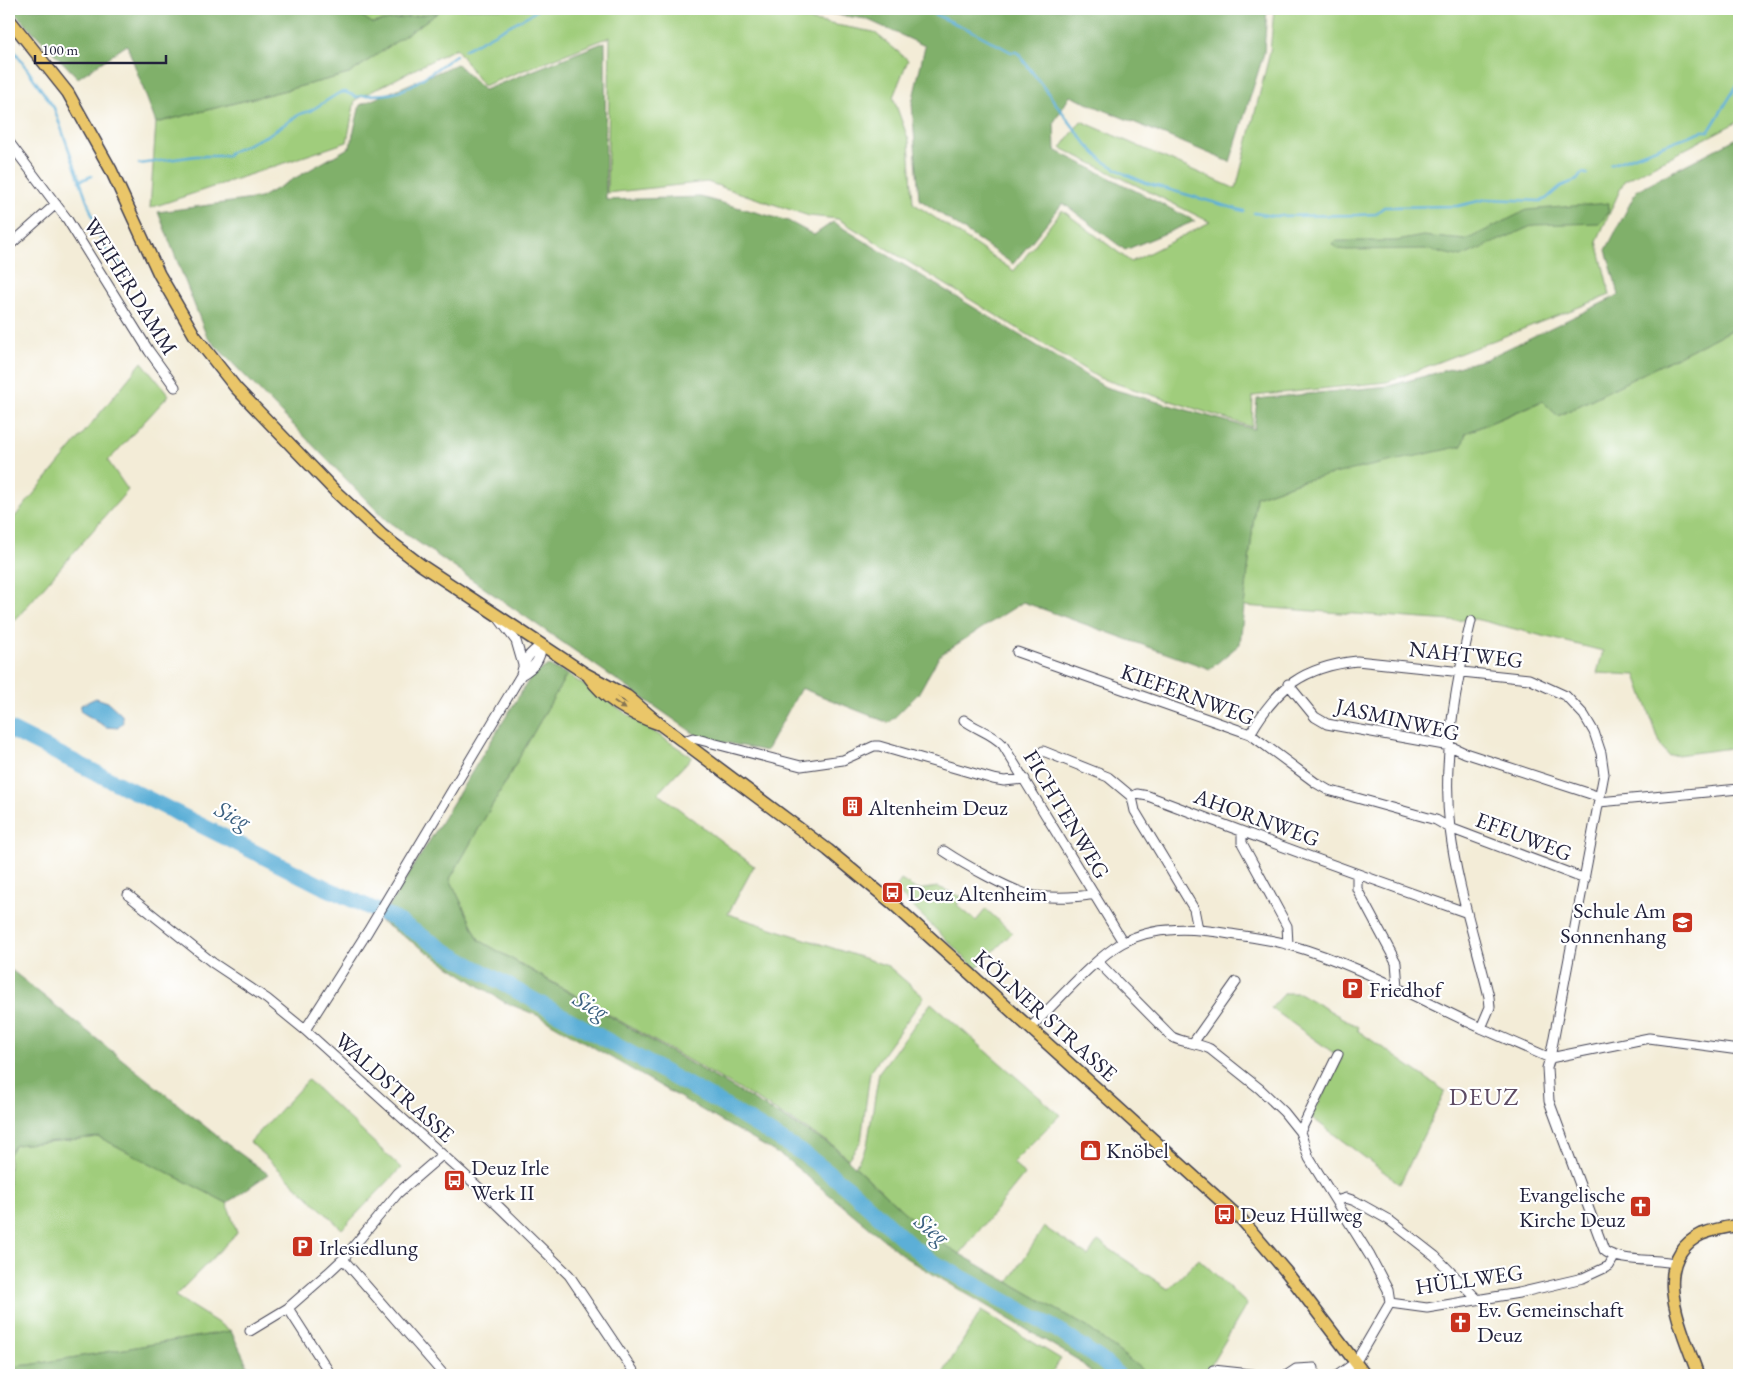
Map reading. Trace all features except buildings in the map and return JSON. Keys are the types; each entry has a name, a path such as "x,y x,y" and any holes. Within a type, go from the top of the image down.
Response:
{"main road":[{"name":"KÖLNER STRASSE","path":"9,19 68,93 111,170 138,231 178,310 218,368 290,447 382,535 421,565 586,674 596,686 620,707 661,725 778,810 876,890 1254,1232 1365,1375"},
{"path":"1698,1375 1673,1314 1672,1285 1675,1263 1687,1245 1701,1235 1739,1225"}],"street":[{"name":"WEIHERDAMM","path":"9,142 56,204 149,351 175,387"},
{"name":"WEIHERDAMM","path":"9,246 56,204"},
{"name":"WALDSTRASSE","path":"305,1030 384,904 522,675 523,665 516,641 495,614"},
{"path":"1471,621 1459,670 1450,746 1450,828 1465,912 1489,997 1490,1007 1481,1028"},
{"name":"WALDSTRASSE","path":"522,675 533,668 541,658 542,644"},
{"path":"523,665 532,651 542,644"},
{"name":"KIEFERNWEG","path":"1016,652 1250,734 1328,790 1436,820 1450,828"},
{"name":"NAHTWEG","path":"1250,734 1273,700 1288,684 1326,666 1357,661 1459,670 1529,679 1566,696 1584,715 1594,732 1601,753 1604,774 1550,1058 1546,1068 1549,1101 1600,1244 1609,1255 1614,1257"},
{"name":"JASMINWEG","path":"1288,684 1315,716 1326,724 1450,746 1464,754 1600,800"},
{"name":"FICHTENWEG","path":"964,720 973,727 996,738 1025,779 1124,942"},
{"path":"683,741 693,738 801,766 843,760 874,746 993,780 1025,779"},
{"path":"1043,751 1108,777 1132,797 1135,810 1194,909 1198,929"},
{"path":"1600,800 1739,789"},
{"name":"AHORNWEG","path":"1132,797 1137,794 1148,796 1242,832 1465,912"},
{"name":"EFEUWEG","path":"1450,828 1585,879"},
{"path":"1242,832 1242,843 1287,926 1288,944"},
{"path":"944,851 958,861 1027,894 1061,897 1094,894"},
{"path":"1357,874 1357,889 1396,962 1398,987"},
{"name":"WALDSTRASSE","path":"128,895 213,963 267,999 305,1030 536,1241 569,1275 636,1375"},
{"path":"1030,1028 1098,962 1124,942 1159,932 1198,929 1288,944 1336,961 1398,987 1481,1028 1550,1058 1649,1038 1739,1050"},
{"path":"1098,962 1172,1037 1179,1041 1193,1042 1210,1048 1260,1089 1284,1112 1300,1132 1309,1158 1370,1256 1388,1290 1390,1303"},
{"path":"1193,1042 1236,982"},
{"path":"1300,1132 1338,1054"},
{"path":"250,1331 288,1308 342,1259 398,1193 442,1155"},
{"path":"1336,1201 1346,1198 1355,1201 1389,1220 1435,1256 1477,1299"},
{"path":"1614,1257 1675,1263"},
{"name":"HÜLLWEG","path":"1355,1363 1390,1303 1426,1308 1519,1293 1583,1278 1609,1266 1614,1257"},
{"path":"342,1259 444,1375"},
{"path":"288,1308 330,1375"},
{"path":"1338,1375 1355,1363"},
{"path":"1287,1375 1296,1369 1314,1368"},
{"path":"1213,1370 1260,1375"}],"green space":[{"path":"11,9 351,9 372,23 439,12 349,74 156,123 127,45 78,78"},
{"path":"351,9 749,9 874,32 908,60 893,97 909,141 913,203 1014,271 1062,210 1131,262 1210,222 1061,148 1081,121 1236,189 1270,52 1274,9 1739,9 1739,121 1624,181 1597,241 1610,295 1387,382 1253,396 1252,427 1099,378 838,219 809,216 707,182 607,193 610,37 483,86 456,48 355,100 347,142 150,208 156,123 349,74 437,13 372,23"},
{"path":"797,9 1267,9 1264,53 1230,162 1070,96 1054,122 1055,150 1195,221 1125,250 1063,203 1013,264 919,199 912,103 925,46 866,19"},
{"path":"605,42 606,200 700,197 788,221 814,235 833,222 1105,387 1254,429 1257,399 1389,386 1486,359 1619,295 1606,250 1637,190 1739,137 1739,326 1558,416 1542,401 1466,433 1462,446 1302,481 1256,497 1240,644 1210,669 1023,602 940,655 918,694 889,723 801,688 766,751 699,737 386,520 207,337 158,212 260,198 350,147 360,105 457,64 484,90"},
{"path":"1609,203 1608,213 1600,223 1534,225 1461,257 1425,249 1337,249 1332,244 1336,241 1396,241 1423,236 1466,240 1527,210"},
{"path":"1739,326 1739,747 1669,756 1661,746 1636,675 1597,673 1603,651 1475,619 1451,621 1244,606 1256,497 1302,481 1466,433 1543,401 1558,416"},
{"path":"142,362 169,395 108,461 128,490 9,627 9,524"},
{"path":"548,665 567,674 450,879 479,940 834,1147 932,1238 1087,1327 1149,1375 1094,1375 1078,1360 906,1258 785,1158 539,1016 504,1002 380,921 530,678"},
{"path":"567,674 692,757 658,793 754,866 728,914 888,966 924,997 870,1072 861,1141 848,1159 834,1146 763,1103 479,940 450,879"},
{"path":"901,880 917,890 938,887 962,897 957,905 976,921 986,909 1012,933 976,969 895,889"},
{"path":"9,968 227,1144 268,1174 227,1203 99,1137 15,1145 9,1154"},
{"path":"1285,993 1299,993 1358,1027 1357,1030 1445,1091 1400,1184 1311,1117 1342,1059 1271,1008"},
{"path":"931,1003 1060,1115 1013,1162 1024,1175 960,1254 932,1238 855,1166 867,1146 879,1072"},
{"path":"308,1080 401,1168 342,1229 250,1142"},
{"path":"99,1137 227,1203 237,1233 175,1296 231,1331 29,1365 9,1366 9,1154 15,1145"},
{"path":"1044,1227 1088,1256 1098,1241 1168,1289 1199,1259 1247,1304 1205,1375 1149,1375 1087,1327 1009,1282"},
{"path":"981,1311 1061,1359 1050,1375 942,1375"},
{"path":"231,1331 252,1375 9,1375 9,1366 29,1365"}],"water":[{"path":"96,698 108,702 122,715 123,722 118,728 106,727 80,711 81,705"}],"waterway":[{"path":"464,50 538,9"},
{"path":"923,9 974,32 1011,52 1017,52 1087,145 1102,160 1125,174 1146,183 1244,211"},
{"path":"9,43 54,108 104,248 134,277"},
{"path":"139,164 196,156 228,156 229,153 268,135 300,114 310,111 339,93 345,92 357,97 395,93 414,84 456,55"},
{"path":"1610,165 1702,131 1709,131 1739,82"},
{"path":"1254,213 1273,216 1357,215 1375,214 1384,207 1458,206 1487,199 1540,201 1546,199 1561,186 1577,180 1582,173 1587,174"},
{"path":"79,181 92,176"},
{"name":"Sieg","path":"9,729 324,887 393,918 452,955 715,1100 807,1156 851,1190 909,1244 931,1261 1056,1329 1101,1360 1118,1375"}],"place":[{"name":"Altenheim Deuz","path":"852,807"},
{"name":"Deuz Altenheim","path":"892,893"},
{"name":"Schule Am Sonnenhang","path":"1682,923"},
{"name":"Friedhof","path":"1353,989"},
{"name":"Knöbel","path":"1090,1150"},
{"name":"Deuz Irle Werk II","path":"455,1180"},
{"name":"Evangelische Kirche Deuz","path":"1641,1207"},
{"name":"Deuz Hüllweg","path":"1224,1214"},
{"name":"Irlesiedlung","path":"303,1247"},
{"name":"Ev. Gemeinschaft Deuz","path":"1461,1322"}],"district":[{"name":"DEUZ","path":"1484,1096"}]}
